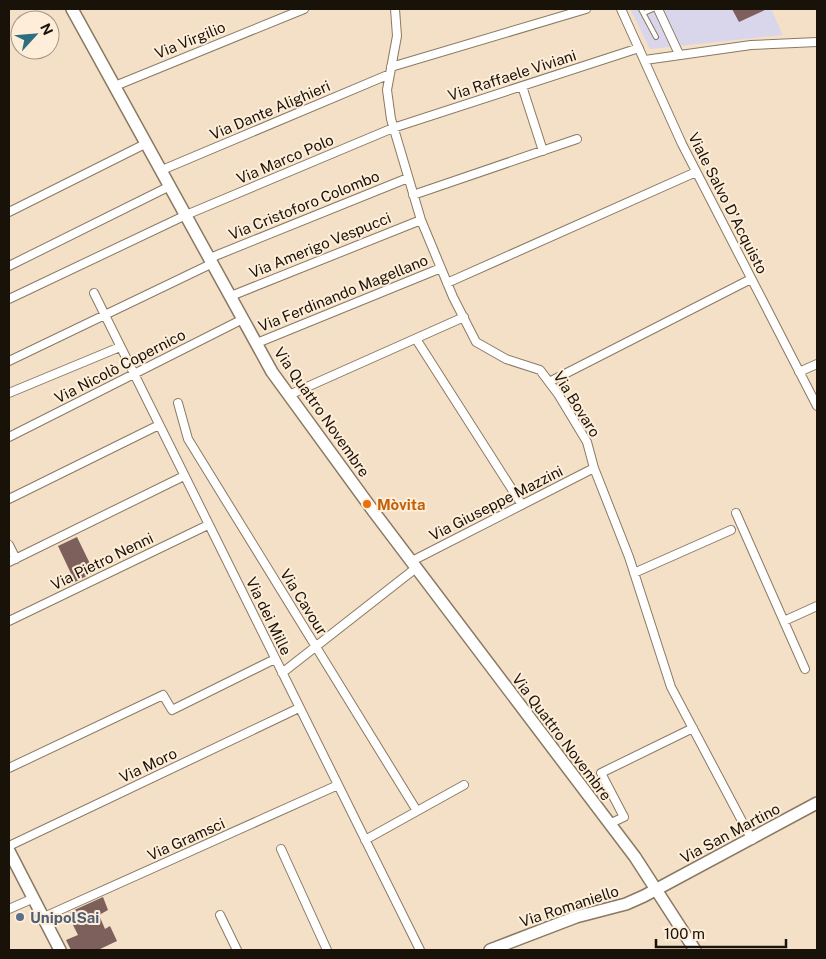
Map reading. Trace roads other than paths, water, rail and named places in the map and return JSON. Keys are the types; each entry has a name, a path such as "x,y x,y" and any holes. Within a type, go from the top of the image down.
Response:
{"street":[{"name":"Via Quattro Novembre","path":"74,9 243,319 289,395 609,824 656,889 695,950"},
{"name":"Via Virgilio","path":"115,86 304,9"},
{"name":"Via Bovaro","path":"395,9 397,36 386,90 394,128 420,220 440,268 476,342 506,360 540,370 587,442 594,468 634,574 671,687 752,840"},
{"name":"Via Dante Alighieri","path":"162,170 390,70 586,9"},
{"name":"Viale Salvo D'Acquisto","path":"621,9 696,172 817,406"},
{"path":"658,9 679,54"},
{"path":"644,60 751,45 817,42"},
{"name":"Via Raffaele Viviani","path":"394,128 639,48"},
{"path":"522,86 543,151"},
{"name":"Via Marco Polo","path":"9,299 186,215 394,128"},
{"path":"413,195 577,139"},
{"path":"9,212 147,143"},
{"path":"447,283 696,172"},
{"name":"Via Cristoforo Colombo","path":"9,361 105,316 211,261 408,178"},
{"path":"9,266 170,186"},
{"name":"Via Amerigo Vespucci","path":"231,296 420,220"},
{"name":"Via Ferdinando Magellano","path":"257,343 440,268"},
{"path":"549,382 751,279"},
{"name":"Via dei Mille","path":"94,293 420,950"},
{"path":"289,395 464,317"},
{"name":"Via Nicolò Copernico","path":"9,437 243,319"},
{"path":"416,339 522,505"},
{"path":"9,392 120,347"},
{"path":"799,372 817,364"},
{"name":"Via Cavour","path":"178,403 188,439 417,812"},
{"path":"9,499 158,425"},
{"name":"Via Giuseppe Mazzini","path":"282,673 414,565 522,505 594,468"},
{"path":"9,545 12,560 184,476"},
{"path":"736,513 805,669"},
{"name":"Via Pietro Nenni","path":"9,621 208,525"},
{"path":"634,574 731,530"},
{"path":"784,621 817,606"},
{"path":"9,768 163,694 172,710 275,659"},
{"name":"Via Moro","path":"9,846 299,708"},
{"path":"609,824 624,817 600,773 693,728"},
{"name":"Via Gramsci","path":"44,917 338,785"},
{"path":"365,840 464,785"},
{"name":"Via San Martino","path":"656,889 710,859 752,840 817,803"},
{"path":"281,849 327,950"},
{"path":"9,851 60,950"},
{"name":"Via Romaniello","path":"490,950 576,917 626,904 656,889"},
{"path":"9,909 34,898"},
{"path":"220,915 237,950"}],"lane":[{"path":"653,9 643,11 656,37"}],"place":[{"name":"Mòvita","path":"367,504"},
{"name":"UnipolSai","path":"20,917"}]}
